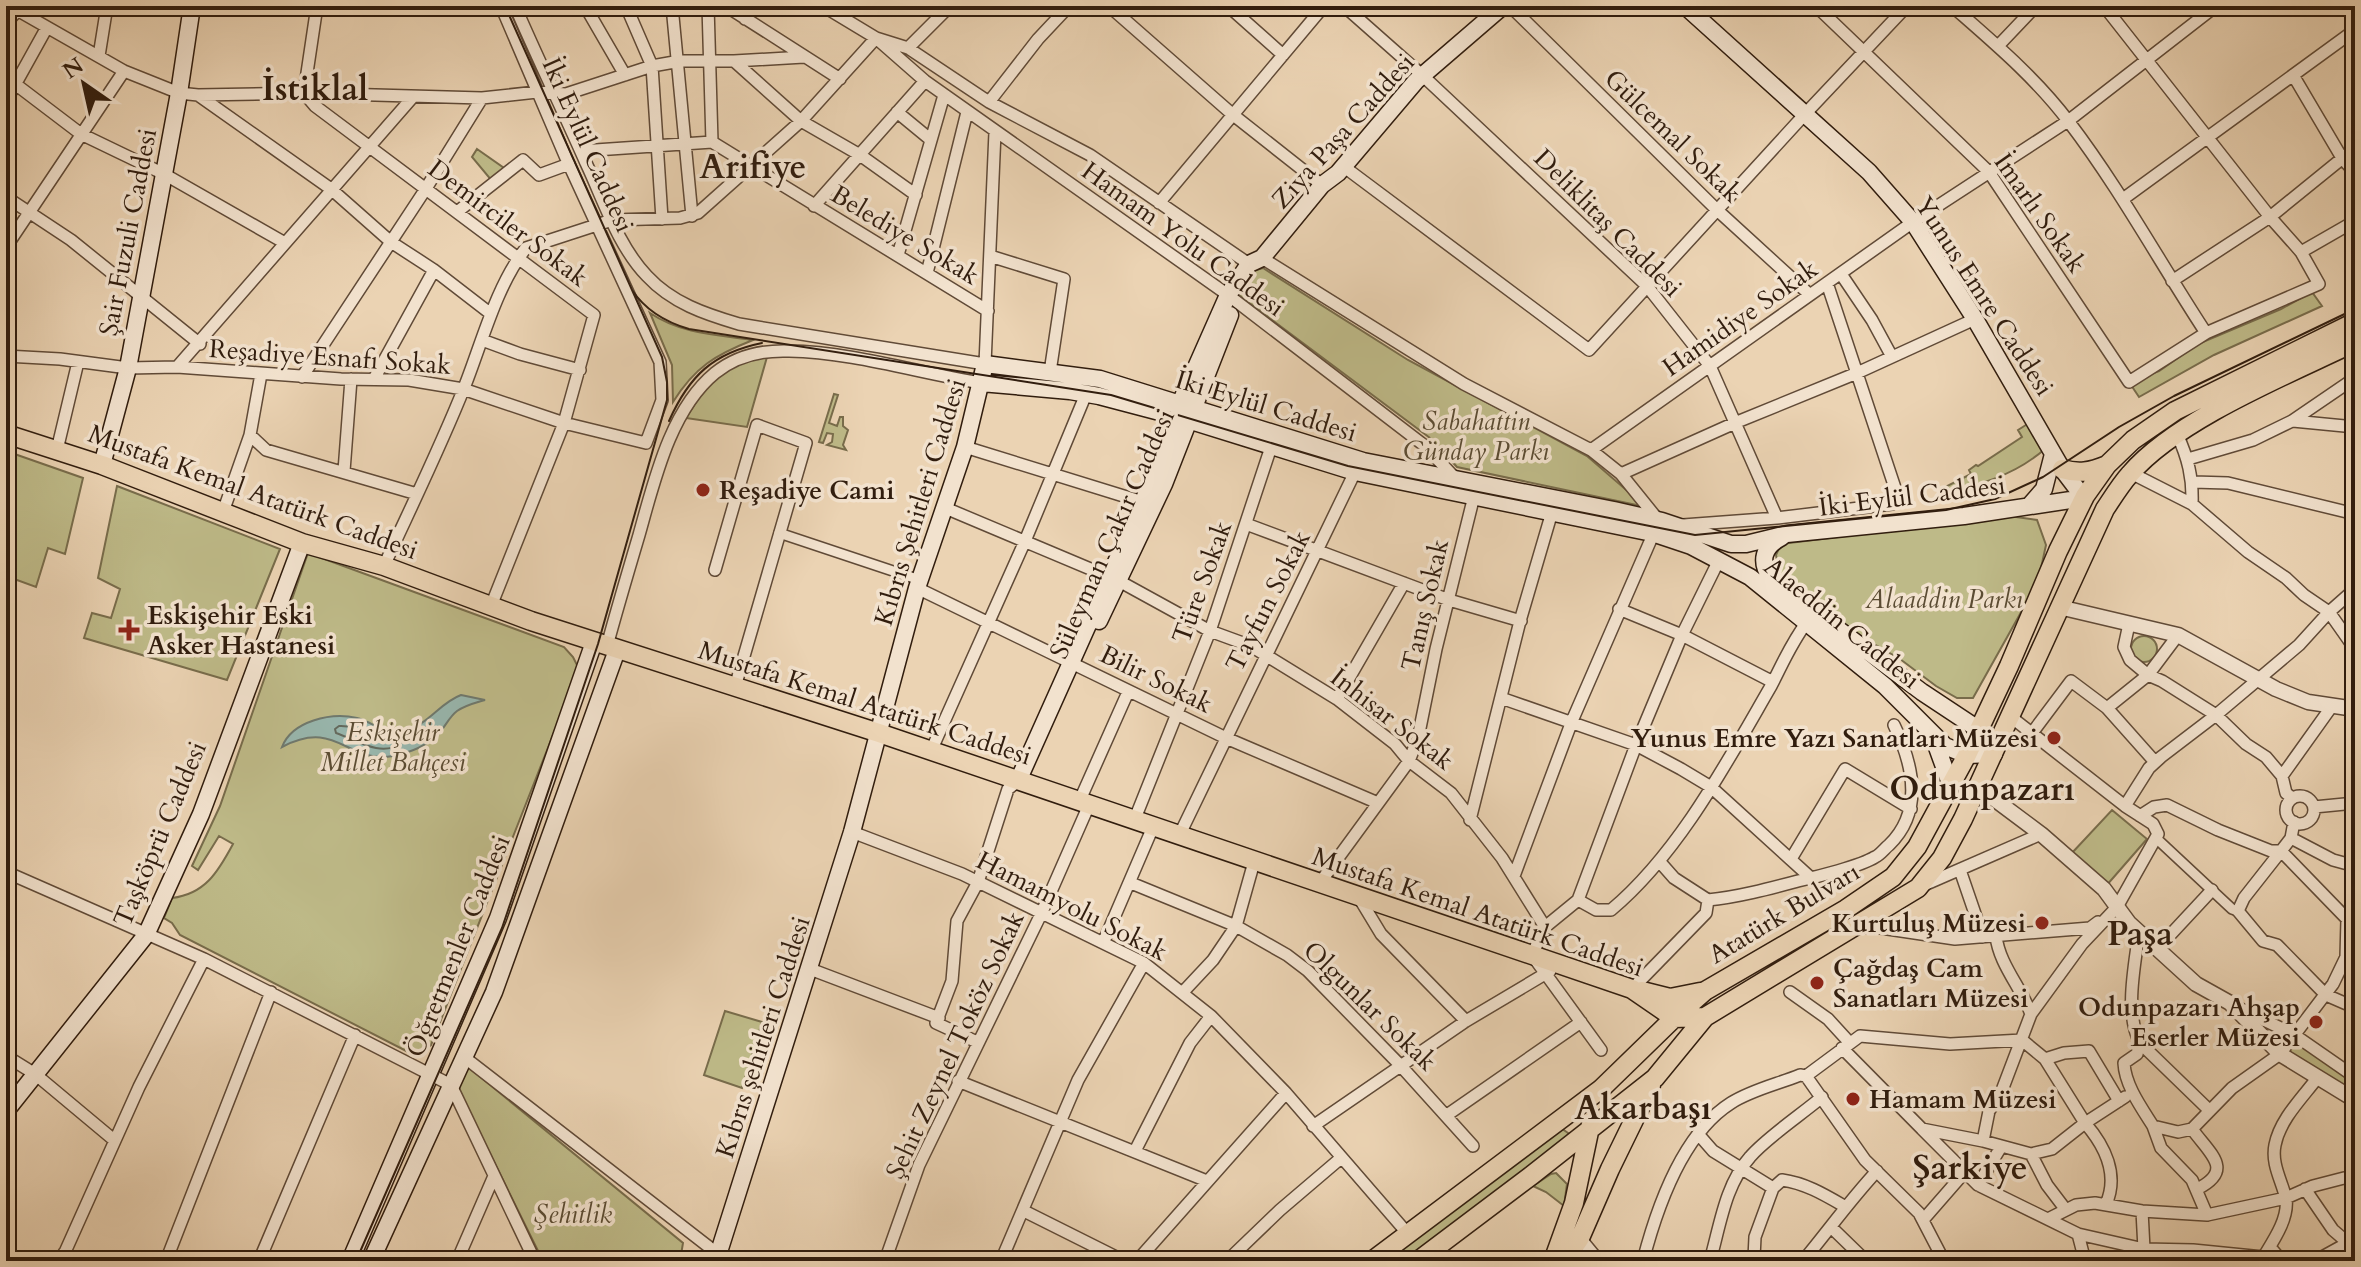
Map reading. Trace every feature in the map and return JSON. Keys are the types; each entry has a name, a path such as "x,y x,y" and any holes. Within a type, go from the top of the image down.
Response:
{"main road":[{"name":"Şair Fuzuli Caddesi","path":"102,465 128,368 192,6"},
{"name":"Ziya Paşa Caddesi","path":"1185,413 1231,298 1256,261 1422,75 1503,6"},
{"name":"Yunus Emre Caddesi","path":"1685,6 1869,172 1913,222 1975,319 2058,462 2093,503"},
{"path":"2093,503 2107,465 2133,440 2175,411 2355,322"},
{"path":"2093,503 2177,434 2242,397 2355,342"},
{"name":"İki Eylül Caddesi","path":"985,364 1100,379 1271,447 1355,472 1552,512 1662,527 1719,560"},
{"name":"Kıbrıs Şehitleri Caddesi","path":"852,832 918,584 965,447 985,364"},
{"name":"İki Eylül Caddesi","path":"981,383 1086,394 1185,413 1363,461 1554,497 1731,544 1746,544 1787,534 1964,516 2029,505 2093,503"},
{"name":"Süleyman Çakır Caddesi","path":"1023,782 1143,502 1185,413"},
{"name":"Süleyman Çakır Caddesi","path":"1113,578 1164,484 1185,413"},
{"name":"Mustafa Kemal Atatürk Caddesi","path":"6,434 102,465 302,543 384,566 606,646 879,733 1532,955 1553,969 1632,989 1674,1018"},
{"path":"2029,505 2044,489 2058,462 2078,473 2107,465"},
{"name":"Atatürk Bulvarı","path":"1599,1115 1655,1078 1705,1017 1918,888 1942,858 2011,717 2074,574 2093,503"},
{"name":"Atatürk Bulvarı","path":"1372,1261 1601,1089 1705,991 1846,909 1893,877 1917,847 1951,786 2093,503"},
{"name":"Alaeddin Caddesi","path":"1787,534 1766,549 1763,560 1771,579 1922,692 1979,730 1996,749"},
{"name":"Taşköprü Caddesi","path":"6,1111 146,935 201,814 302,543"},
{"name":"Alaeddin Caddesi","path":"1719,560 1750,577 1807,622 1885,686 1930,731"},
{"name":"Öğretmenler Caddesi","path":"371,1261 494,992 606,646"},
{"name":"Öğretmenler Caddesi","path":"350,1261 498,918 606,646"},
{"path":"1930,731 1945,746 1967,755 1996,749"},
{"path":"1930,731 1951,786"},
{"name":"Kıbrıs şehitleri Caddesi","path":"716,1258 852,832"},
{"path":"1632,989 1670,998 1705,991"},
{"path":"1632,989 1654,1014 1650,1044"},
{"path":"1674,1018 1705,1017"},
{"path":"1564,1261 1580,1238 1655,1078"},
{"path":"1418,1261 1581,1137 1599,1115 1601,1089"},
{"path":"1573,1110 1599,1115 1613,1130 1610,1169"},
{"path":"1556,1123 1563,1121 1574,1125 1577,1135 1581,1137"},
{"path":"1553,1261 1576,1191 1581,1137"},
{"path":"1532,1175 1545,1169 1562,1169 1576,1191"}],"street":[{"path":"99,56 107,6"},
{"path":"304,93 317,6"},
{"name":"İki Eylül Caddesi","path":"501,6 569,164 655,349 662,371 662,400 653,426"},
{"name":"İki Eylül Caddesi","path":"515,6 612,220 646,276 664,292 704,314 772,331 985,364"},
{"path":"585,6 625,75"},
{"path":"626,6 652,66 662,219"},
{"path":"672,6 680,61 692,216"},
{"path":"581,151 712,142 708,6"},
{"path":"726,6 840,79"},
{"path":"745,19 754,6"},
{"name":"Hamam Yolu Caddesi","path":"823,6 876,38 925,81 967,112 1231,298 1425,446 1458,481"},
{"path":"908,48 950,6"},
{"path":"989,102 1038,39 1069,6"},
{"path":"1109,6 1232,114 1322,185"},
{"path":"1228,6 1283,55"},
{"path":"1159,203 1324,6"},
{"name":"Deliklitaş Caddesi","path":"1344,6 1647,286 1710,366 1777,518"},
{"name":"Gülcemal Sokak","path":"1510,6 1716,209 1809,294"},
{"name":"İmarlı Sokak","path":"1816,6 1989,172 2129,382 2206,333"},
{"path":"1343,166 1589,350 1716,209 1907,6"},
{"path":"1952,6 1998,46 2068,121 2123,199 2206,333 2319,284 2301,252 2104,6"},
{"path":"1998,46 2036,6"},
{"name":"Hamidiye Sokak","path":"1591,450 1913,222 2068,121 2216,6"},
{"path":"6,23 17,8 46,29 124,71 179,93 198,95 304,93 482,98 537,92 566,94 652,66 680,61 804,57"},
{"path":"6,101 10,81 46,29"},
{"path":"2123,199 2355,30"},
{"path":"384,566 463,389 491,314 526,248 612,220 692,216 752,167 801,121 876,38"},
{"name":"Hamam Yolu Caddesi","path":"876,38 908,48 989,102 1090,155 1159,203 1464,384 1591,450 1621,474 1662,527"},
{"path":"734,61 801,121 860,155 916,195"},
{"path":"6,247 124,71"},
{"path":"2293,75 2342,158 2355,173"},
{"path":"10,81 81,134 164,174 285,243"},
{"path":"814,206 925,81"},
{"name":"Demirciler Sokak","path":"304,93 315,106 594,315 564,423 491,606"},
{"path":"198,95 331,189 391,242 434,270 491,314"},
{"path":"898,255 944,95"},
{"path":"177,367 412,98"},
{"path":"302,377 482,98"},
{"path":"897,112 931,140"},
{"path":"927,273 967,112"},
{"name":"Kıbrıs Şehitleri Caddesi","path":"985,364 995,132"},
{"name":"Belediye Sokak","path":"712,142 988,311"},
{"path":"2172,281 2270,217 2355,148"},
{"path":"457,212 523,160 539,175 569,164"},
{"path":"6,197 71,240 200,344"},
{"path":"2301,252 2355,221"},
{"path":"990,256 1064,279 1050,372"},
{"path":"374,379 434,270"},
{"path":"1841,274 1891,355"},
{"path":"1514,876 1572,721 1619,609 1662,527 1777,518 1892,504 1899,500 1827,283"},
{"path":"1621,474 1975,319"},
{"path":"482,340 580,370"},
{"name":"İki Eylül Caddesi","path":"606,646 662,457 692,399 717,371 752,354 788,351 831,355 981,383"},
{"name":"Reşadiye Esnafı Sokak","path":"6,356 128,368 177,367 302,377 409,380 463,389 564,423 646,443 653,426"},
{"path":"57,450 78,362"},
{"path":"223,512 250,435 261,374"},
{"path":"2188,459 2253,440 2292,421 2355,378"},
{"path":"344,471 351,379"},
{"path":"931,751 1025,541 1086,394"},
{"path":"2292,421 2355,427"},
{"path":"715,570 757,425 806,443 735,687"},
{"path":"2177,434 2188,459 2193,482 2192,504"},
{"path":"250,435 266,450 417,494"},
{"path":"965,447 1143,502"},
{"name":"Türe Sokak","path":"1134,821 1210,631 1271,447"},
{"name":"Tayfun Sokak","path":"1179,836 1355,472"},
{"path":"2131,473 2192,504 2248,552 2329,612 2355,649"},
{"path":"2193,482 2228,483 2355,514"},
{"name":"Tanış Sokak","path":"1319,884 1409,761 1418,738 1436,649 1474,496"},
{"name":"İnhisar Sokak","path":"943,507 1113,578 1210,631 1251,646 1337,699 1451,793 1514,876 1545,927"},
{"path":"1470,820 1552,512"},
{"path":"1246,524 1449,600 1521,621"},
{"path":"779,533 918,584"},
{"path":"1532,955 1545,927 1578,900 1636,745 1682,635 1719,560"},
{"path":"1337,699 1404,583"},
{"name":"Bilir Sokak","path":"918,584 1128,692 1378,803"},
{"path":"2125,806 2155,762 2299,645 2355,589"},
{"path":"2059,607 2178,635 2257,680 2308,702 2355,709"},
{"path":"1619,609 1682,635 1773,682"},
{"path":"1578,900 1596,910 1611,910 1659,861 1711,787 1773,682 1790,644 1807,622"},
{"path":"2129,624 2124,642 2130,660 2148,675 2216,715 2246,744 2266,757 2282,776 2286,793 2292,798 2306,797 2314,807"},
{"path":"2107,708 2148,675 2178,635"},
{"path":"2032,733 2071,681 2107,708 2155,762"},
{"name":"Şehit Zeynel Toköz Sokak","path":"885,1261 919,1165 1042,912 1128,692"},
{"path":"1501,698 1636,745 1711,787 1811,878"},
{"path":"2282,776 2332,706"},
{"path":"2011,717 2125,806 2153,824 2158,836 2232,909 2238,911 2263,941 2277,945 2299,971 2326,995 2349,1005 2355,1001"},
{"path":"1659,861 1674,878 1708,900 1811,878 1875,857 1900,834 1911,809 1911,766 1894,725"},
{"path":"1791,859 1845,769 1911,809"},
{"path":"977,1042 936,1023 952,981 957,921 978,882 1008,789 1023,782"},
{"path":"1978,787 2041,834 2104,889 2139,931 2196,984 2293,1034 2355,1077"},
{"path":"2292,798 2286,811 2294,822 2302,824 2310,820 2314,807"},
{"path":"2314,807 2355,803"},
{"path":"2140,816 2154,807 2167,805 2218,830 2271,851 2281,851 2352,920 2346,957 2326,995 2280,1054 2232,1088 2192,1129 2178,1132 2153,1126"},
{"path":"2238,911 2244,898 2291,838 2294,822"},
{"path":"1104,941 1153,827"},
{"name":"Hamamyolu Sokak","path":"852,832 978,882 1144,963 1211,1016 1286,1093 1408,1234"},
{"path":"1918,888 2041,834"},
{"path":"1983,1141 1989,1111 2001,1093 2031,1014 2072,956 2117,907 2158,836"},
{"path":"2291,838 2322,855 2355,866"},
{"path":"1183,992 1213,960 1236,926 1254,862"},
{"path":"1960,870 2031,1014"},
{"path":"6,872 204,959 451,1085 535,1261"},
{"name":"Olgunlar Sokak","path":"1131,883 1236,926 1287,955 1308,971 1400,1065 1473,1146"},
{"path":"2158,948 2212,890"},
{"path":"1358,896 1381,934 1466,1021"},
{"path":"1632,989 1706,913 1708,900"},
{"path":"1853,928 1881,928 1955,939 2090,928 2117,907"},
{"path":"2139,931 2133,1028 2140,1043 2209,1110"},
{"path":"86,1261 62,1257 114,1140 204,959"},
{"path":"1001,1261 1084,1068 1144,963"},
{"path":"810,969 939,1018"},
{"path":"1313,1126 1466,1021 1553,969 1581,1022 1601,1050"},
{"path":"166,1261 271,992"},
{"path":"1790,992 1828,1019 1846,1045 1978,1185 2078,1234 2163,1256 2193,1250 2226,1257 2265,1255 2282,1261"},
{"path":"2230,1003 2280,1054 2355,1100"},
{"path":"1135,1151 1190,1043 1211,1016"},
{"path":"1447,1115 1581,1022"},
{"path":"259,1261 355,1035"},
{"path":"1806,1076 1860,1036 1950,1044 2022,1040 2045,1059 2095,1134 2111,1166 2112,1191 2106,1204"},
{"path":"2101,1071 2124,1063 2137,1054 2140,1043"},
{"path":"2045,1059 2064,1053 2089,1051 2119,1101"},
{"path":"6,1056 35,1074 114,1140"},
{"path":"464,1057 716,1258"},
{"path":"2124,1063 2124,1073 2153,1126 2161,1148 2192,1180 2207,1215"},
{"path":"1643,1261 1652,1229 1677,1170 1712,1116 1734,1101 1800,1075 1806,1076 1865,1160 1923,1220 1944,1261"},
{"path":"2265,1255 2286,1209 2286,1198 2276,1168 2275,1145 2284,1122 2318,1077"},
{"path":"958,1081 1207,1181"},
{"path":"1922,1129 2031,1154 2052,1149 2133,1091"},
{"path":"1137,1261 1286,1093"},
{"path":"1710,1261 1726,1200 1740,1170 1751,1155 1822,1097"},
{"path":"2192,1129 2215,1160 2218,1170 2216,1177 2197,1189"},
{"path":"1699,1135 1713,1151 1773,1188"},
{"path":"1978,1185 2001,1147"},
{"path":"2031,1154 2047,1185 2066,1210"},
{"path":"1227,1261 1341,1158"},
{"path":"1803,1261 1844,1206 1877,1171"},
{"path":"1923,1220 1964,1173"},
{"path":"457,1261 494,1176"},
{"path":"2050,1218 2076,1205 2106,1204 2142,1211 2207,1215 2286,1198 2344,1178 2355,1181"},
{"path":"1754,1260 1755,1237 1773,1188 1782,1180 1817,1190 1844,1206"},
{"path":"2305,1189 2333,1230 2351,1240"},
{"path":"1024,1211 1124,1261"},
{"path":"2142,1211 2144,1249"},
{"path":"1831,1227 1866,1261"},
{"path":"2078,1234 2084,1261"},
{"path":"1580,1238 1599,1261"},
{"path":"2315,1261 2351,1240"}],"green space":[{"path":"477,149 504,168 492,181 472,157"},
{"name":"Sabahattin Günday Parkı","path":"1263,268 1408,360 1587,456 1646,507 1457,467 1430,438 1236,293 1253,271"},
{"path":"2312,292 2322,306 2214,355 2139,397 2129,382 2159,371 2198,344 2281,309"},
{"path":"650,313 687,329 753,340 707,364 689,380 673,402 672,365"},
{"path":"767,357 747,427 686,418 701,394 728,368"},
{"path":"834,394 838,395 829,423 837,426 840,417 843,417 843,426 848,430 843,445 846,450 827,445 832,442 833,434 827,433 823,443 819,442"},
{"path":"2029,423 2046,448 2000,477 1947,491 1947,486 1971,474 1969,470 2022,437 2018,430"},
{"path":"6,451 83,478 65,554 48,548 36,587 6,576"},
{"path":"117,486 280,549 227,680 84,638 92,613 111,618 120,589 98,578"},
{"name":"Alaaddin Parkı","path":"2009,516 2037,520 2046,545 2038,582 1973,698 1957,698 1936,686 1900,659 1834,621 1780,580 1776,555 1781,544"},
{"name":"Eskişehir Millet Bahçesi","path":"308,553 564,647 579,669 431,1045 416,1056 180,935 164,918 172,898 202,887 222,864 233,844 219,836 198,870 192,866 220,806"},
{"path":"2144,636 2153,640 2157,649 2153,658 2144,662 2135,658 2131,649 2135,640"},
{"path":"2112,810 2147,839 2106,886 2071,854"},
{"path":"725,1011 762,1022 742,1088 704,1075"},
{"path":"2295,1042 2355,1083 2355,1099 2286,1055"},
{"name":"Şehitlik","path":"467,1066 683,1243 680,1261 543,1261 457,1087"},
{"path":"1561,1128 1568,1136 1406,1261 1387,1261"},
{"path":"1556,1173 1567,1184 1564,1206 1533,1186"}],"water":[{"path":"461,695 485,700 457,711 433,739 405,753 377,757 316,737 282,747 287,738 303,725 336,716 357,718 390,731 412,728"}],"tram line":[{"path":"356,1261 502,928 598,644 667,400 662,357 505,6"},
{"path":"632,290 657,315 689,329 1111,395 1348,466 1695,535 1946,510 1995,499 2043,477 2119,427 2174,396 2355,309"},
{"path":"669,421 685,391 705,369 730,353 762,343"}],"place":[{"name":"Reşadiye Cami","path":"703,490"},
{"name":"Eskişehir Eski Asker Hastanesi","path":"129,630"},
{"name":"Yunus Emre Yazı Sanatları Müzesi","path":"2054,738"},
{"name":"Kurtuluş Müzesi","path":"2042,923"},
{"name":"Çağdaş Cam Sanatları Müzesi","path":"1817,983"},
{"name":"Odunpazarı Ahşap Eserler Müzesi","path":"2316,1022"},
{"name":"Hamam Müzesi","path":"1853,1099"}],"district":[{"name":"İstiklal","path":"315,89"},
{"name":"Arifiye","path":"753,167"},
{"name":"Odunpazarı","path":"1982,789"},
{"name":"Paşa","path":"2140,934"},
{"name":"Akarbaşı","path":"1643,1108"},
{"name":"Şarkiye","path":"1970,1168"}]}
